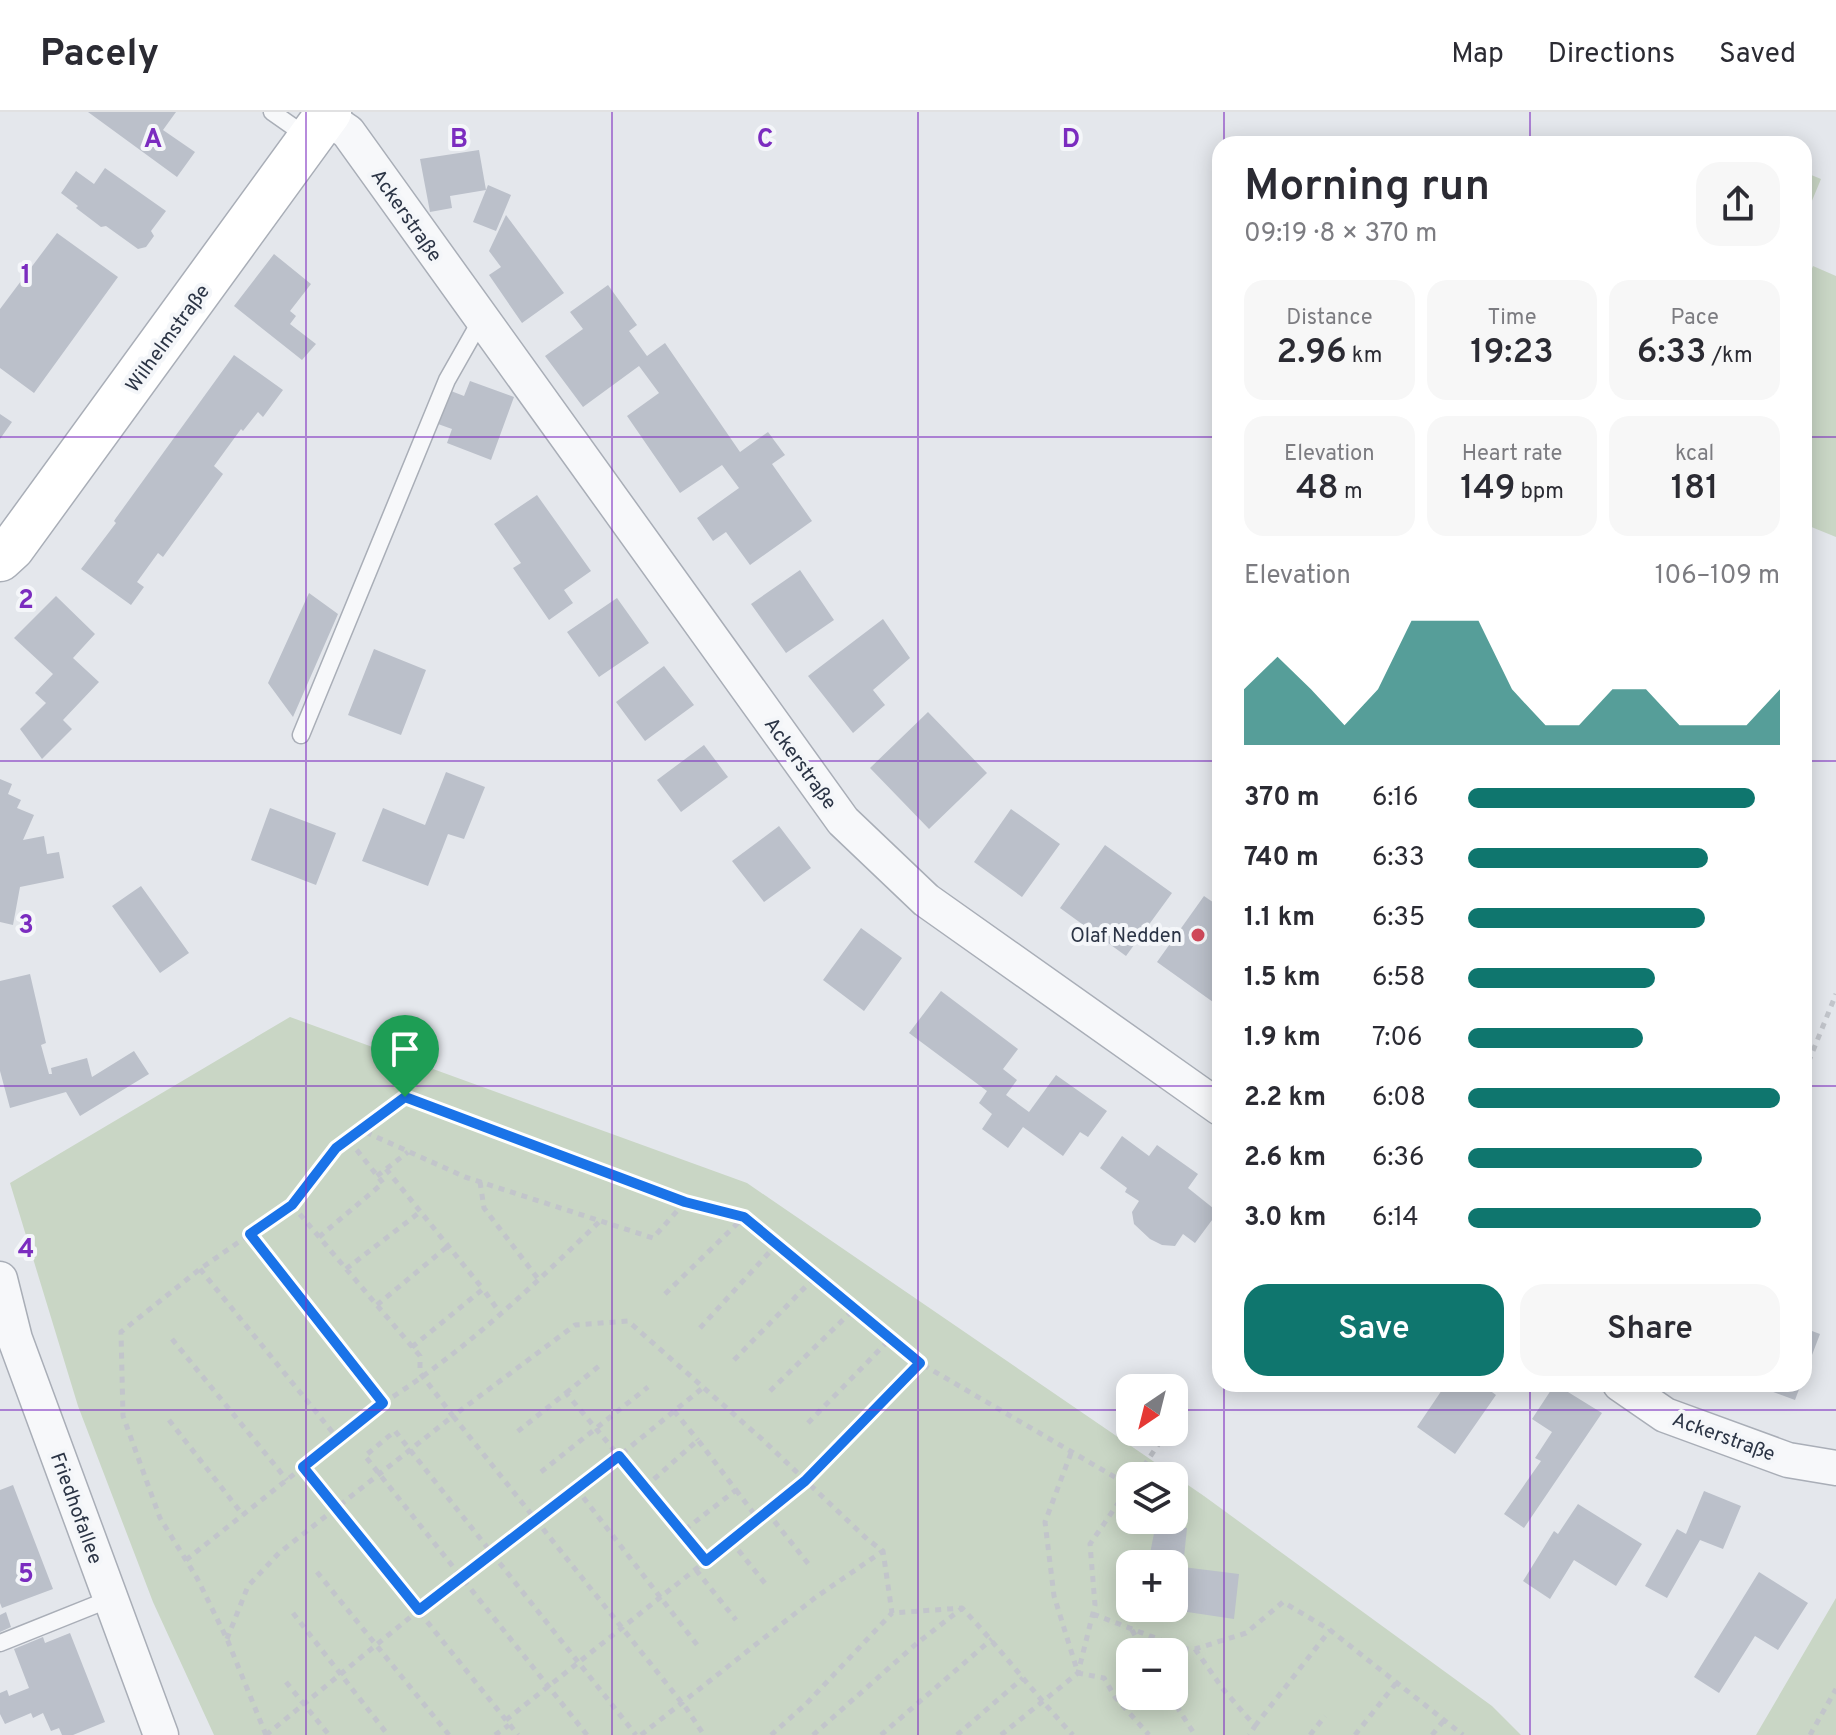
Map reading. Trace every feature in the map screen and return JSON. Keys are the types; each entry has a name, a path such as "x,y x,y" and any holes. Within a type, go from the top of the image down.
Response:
{"street":[{"name":"Ackerstraße","path":"322,122 348,132 843,821 926,900 1212,1102"},
{"name":"Wilhelmstraße","path":"0,559 12,548 108,419 322,122"},
{"name":"Friedhofallee","path":"0,1279 7,1340 161,1735"},
{"name":"Ackerstraße","path":"1632,1392 1665,1415 1788,1460 1836,1468"}],"lane":[{"path":"272,112 322,122"},
{"path":"301,735 447,380 481,320"},
{"path":"0,1643 110,1599"}],"path":[{"path":"1812,1053 1836,994"},
{"path":"705,1386 419,1610 266,1735 227,1639 186,1560 160,1518 123,1416 121,1332 200,1269 292,1205 336,1148 405,1097 685,1202 744,1217 920,1363 1116,1478"},
{"path":"361,1130 480,1182 653,1238 685,1202"},
{"path":"319,1237 383,1183 348,1139"},
{"path":"377,1176 408,1151"},
{"path":"386,1169 500,1313"},
{"path":"480,1182 484,1208 539,1280"},
{"path":"292,1205 420,1356 420,1373 683,1704 704,1735"},
{"path":"346,1269 420,1212"},
{"path":"665,1294 744,1217"},
{"path":"186,1560 383,1403 424,1377 539,1280 600,1221"},
{"path":"250,1234 383,1403"},
{"path":"700,1328 776,1245"},
{"path":"377,1305 448,1246"},
{"path":"200,1269 338,1439"},
{"path":"734,1360 815,1277"},
{"path":"412,1347 483,1289"},
{"path":"770,1391 855,1308"},
{"path":"227,1639 248,1586 279,1553 575,1325 628,1321 705,1386 883,1551 892,1613"},
{"path":"808,1423 891,1338"},
{"path":"172,1339 287,1480"},
{"path":"495,1735 548,1687 805,1481 920,1363"},
{"path":"517,1432 599,1366"},
{"path":"541,1472 648,1387"},
{"path":"566,1393 706,1561"},
{"path":"674,1411 758,1519"},
{"path":"169,1420 243,1515"},
{"path":"587,1735 365,1456 395,1431 639,1735 683,1704 816,1597 883,1551"},
{"path":"645,1487 698,1440"},
{"path":"1071,1453 1045,1522 1054,1596 1078,1673"},
{"path":"303,1467 518,1735"},
{"path":"576,1488 698,1646"},
{"path":"682,1532 736,1490"},
{"path":"1001,1735 1078,1673 1095,1605 1090,1544 1116,1506"},
{"path":"767,1512 810,1566"},
{"path":"731,1541 768,1587"},
{"path":"696,1570 736,1620"},
{"path":"317,1572 449,1735"},
{"path":"1093,1614 1184,1649 1195,1649 1246,1633 1283,1602 1330,1630 1463,1735"},
{"path":"771,1735 806,1704 892,1613 962,1608"},
{"path":"962,1608 1073,1735"},
{"path":"813,1735 916,1644 962,1608"},
{"path":"293,1613 388,1735"},
{"path":"1131,1629 1136,1638"},
{"path":"1249,1735 1330,1630"},
{"path":"881,1735 992,1639"},
{"path":"1195,1649 1223,1689 1255,1726"},
{"path":"1078,1673 1104,1678 1115,1697 1149,1735"},
{"path":"957,1735 1023,1678"},
{"path":"286,1682 329,1735"},
{"path":"1355,1735 1397,1682"},
{"path":"1810,1735 1836,1689"},
{"path":"1179,1710 1195,1735"},
{"path":"1310,1735 1325,1716"},
{"path":"1432,1735 1445,1719"}],"green space":[{"path":"1812,175 1821,179 1812,201"},
{"path":"1813,266 1836,276 1836,537 1812,527"},
{"path":"290,1017 747,1183 1116,1436 1116,1446 1131,1446 1154,1462 1116,1462 1116,1534 1188,1534 1188,1485 1492,1706 1521,1735 214,1735 153,1602 78,1406 10,1183"},
{"path":"1836,1598 1836,1735 1756,1735"}],"building":[{"path":"88,112 176,112 163,130 195,152 177,177"},
{"path":"479,150 486,190 450,196 452,208 430,212 420,159"},
{"path":"105,168 166,211 151,231 154,236 146,247 138,249 106,226 101,227 61,193 76,171 94,184"},
{"path":"488,185 511,195 496,231 473,222"},
{"path":"506,215 564,293 522,323 489,275 501,267 489,251"},
{"path":"57,233 118,277 34,393 0,368 0,309"},
{"path":"274,254 311,284 290,311 296,316 290,324 316,344 302,360 234,306"},
{"path":"608,285 637,325 629,331 647,356 665,343 740,452 768,432 785,455 772,464 812,521 750,565 726,532 713,541 697,518 739,488 722,465 680,493 627,416 659,393 639,366 583,407 545,356 583,329 570,312"},
{"path":"234,355 283,390 263,417 258,412 243,431 241,429 214,466 223,474 163,557 158,553 137,582 144,587 131,605 81,569"},
{"path":"470,381 514,397 491,460 447,443 452,429 438,424 451,391 464,396"},
{"path":"0,414 12,422 0,439"},
{"path":"537,495 591,571 564,590 573,603 549,620 513,568 521,563 494,524"},
{"path":"800,570 834,620 786,653 751,604"},
{"path":"309,593 338,614 293,717 268,683"},
{"path":"56,596 95,634 73,658 99,682 63,720 72,729 42,759 20,729 46,703 35,693 53,674 14,638"},
{"path":"617,598 649,643 599,677 567,632"},
{"path":"883,619 910,658 873,690 885,705 853,733 808,676"},
{"path":"374,649 426,670 401,735 348,715"},
{"path":"664,666 694,705 645,741 616,702"},
{"path":"928,712 987,773 929,829 870,768"},
{"path":"704,745 728,777 681,812 657,780"},
{"path":"446,772 485,787 464,839 448,834 428,886 362,861 383,808 425,825"},
{"path":"0,779 12,784 8,794 21,800 17,808 34,815 23,840 44,836 47,854 59,852 64,878 20,887 13,925 0,922"},
{"path":"270,808 336,833 316,885 251,860"},
{"path":"1011,809 1060,844 1022,897 974,862"},
{"path":"779,826 811,868 764,902 732,861"},
{"path":"1105,845 1172,893 1126,956 1060,908"},
{"path":"141,886 189,953 160,973 112,906"},
{"name":"Olaf Nedden","path":"1204,896 1212,902 1212,1001 1157,962"},
{"path":"861,928 902,958 864,1011 823,980"},
{"path":"30,974 46,1043 41,1045 49,1074 52,1074 51,1068 87,1058 92,1077 134,1051 149,1074 80,1116 66,1092 10,1108 0,1071 0,981"},
{"path":"941,991 1018,1049 1003,1069 1017,1080 1006,1095 1029,1112 1056,1075 1107,1111 1088,1137 1080,1132 1063,1156 1023,1127 1008,1148 982,1129 992,1114 979,1103 987,1091 909,1033"},
{"path":"1122,1136 1149,1156 1157,1145 1198,1174 1188,1188 1212,1207 1212,1220 1195,1243 1183,1234 1175,1246 1162,1245 1134,1224 1132,1212 1139,1201 1100,1168"},
{"path":"1812,1331 1820,1334 1812,1355"},
{"path":"1441,1392 1492,1392 1496,1395 1455,1454 1417,1427"},
{"path":"1550,1392 1568,1392 1602,1413 1524,1528 1504,1514 1541,1461 1535,1458 1552,1432 1532,1419"},
{"path":"1774,1392 1798,1392 1795,1400"},
{"path":"13,1485 53,1589 2,1608 0,1490"},
{"path":"1704,1491 1741,1506 1723,1549 1700,1540 1667,1598 1645,1586 1677,1529 1686,1534"},
{"path":"1578,1504 1642,1544 1616,1586 1574,1560 1550,1599 1523,1581 1554,1531 1558,1534"},
{"path":"1154,1534 1186,1534 1185,1550 1151,1550"},
{"path":"1188,1568 1239,1574 1234,1619 1188,1612"},
{"path":"1759,1572 1808,1603 1778,1650 1755,1636 1719,1693 1694,1677"},
{"path":"6,1612 11,1627 0,1632 0,1615"},
{"path":"70,1633 105,1722 73,1735 62,1735 59,1728 51,1731 43,1713 33,1718 31,1713 5,1724 0,1714 0,1693 7,1690 9,1696 29,1688 14,1649 43,1637 45,1643"}],"place":[{"name":"Olaf Nedden","path":"1198,935"}],"route":[{"path":"405,1097 685,1202 744,1217 920,1363 805,1481 706,1561 619,1456 419,1610 303,1467 383,1403 250,1234 292,1205 336,1148 405,1097"}]}
